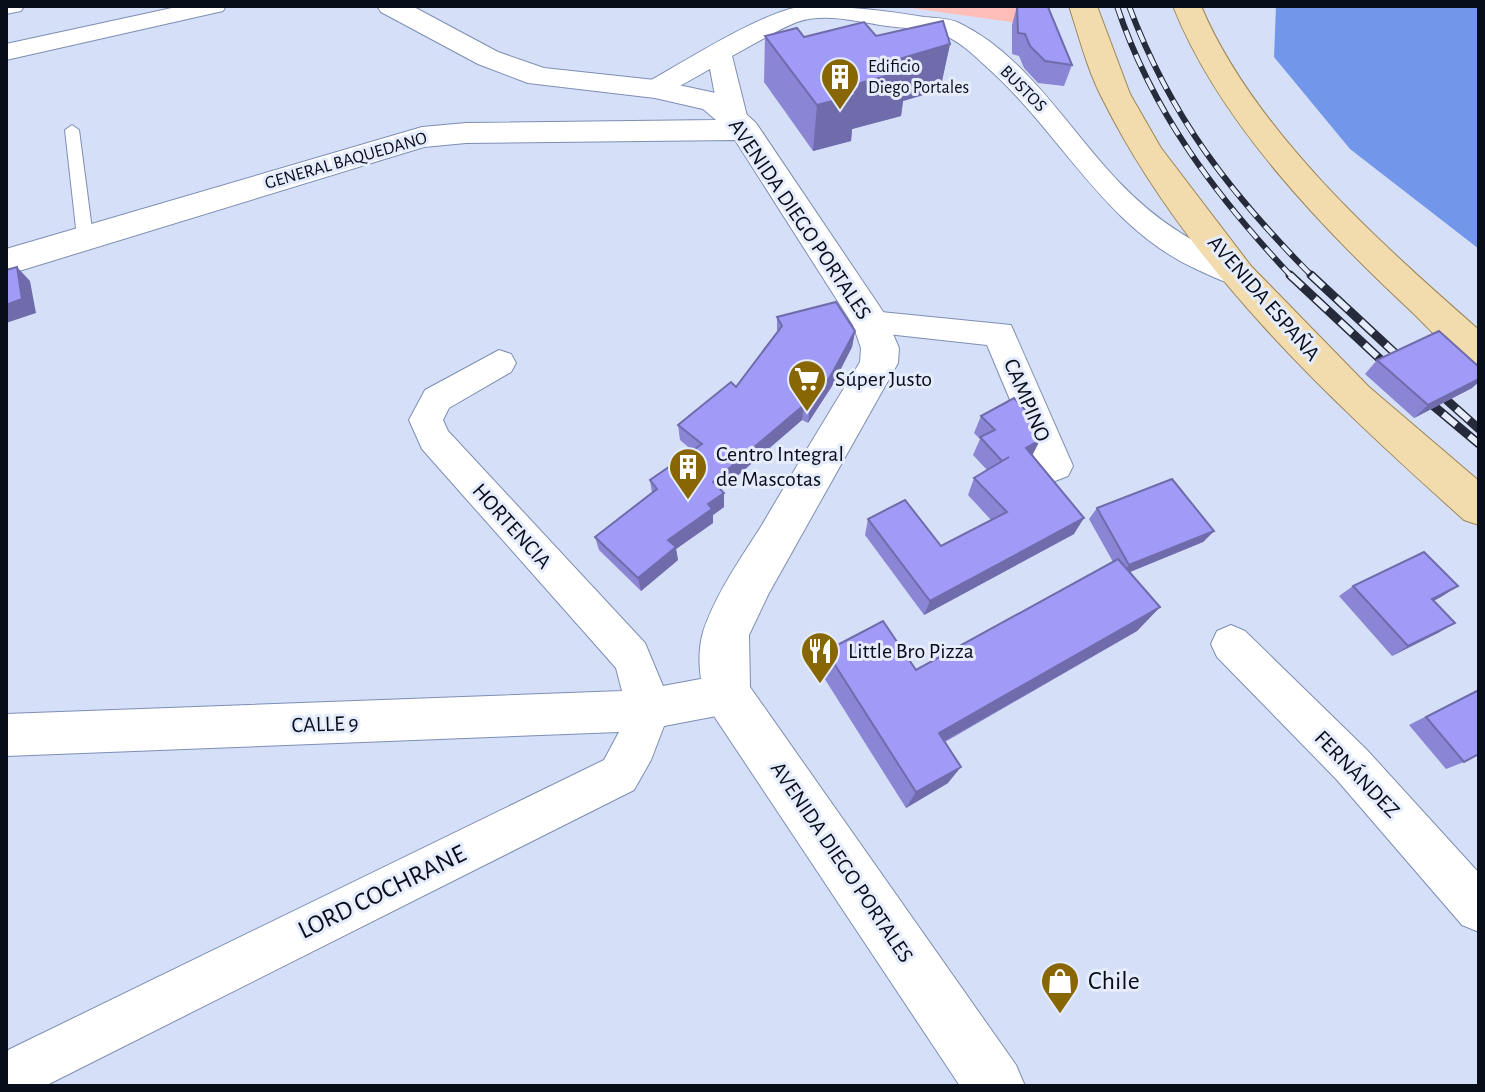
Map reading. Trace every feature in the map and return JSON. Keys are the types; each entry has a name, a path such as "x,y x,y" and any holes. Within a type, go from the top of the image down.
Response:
{"main road":[{"name":"AVENIDA ESPAÑA","path":"1083,6 1115,94 1147,152 1238,275 1355,398 1479,507"},
{"path":"1187,6 1203,41 1242,104 1319,201 1405,286 1479,352"}],"street":[{"path":"6,52 214,6"},
{"name":"AVENIDA DIEGO PORTALES","path":"391,6 488,58 539,77 655,89 714,102 739,123 871,323 880,348 879,363 753,579 726,634 724,665 727,694 995,1086"},
{"name":"BUSTOS","path":"655,89 792,15 838,11 950,28 984,51 1021,84 1076,146 1106,186 1136,216 1181,250 1238,275"},
{"path":"719,53 739,123"},
{"name":"GENERAL BAQUEDANO","path":"6,262 422,137 739,123"},
{"name":"CAMPINO","path":"871,323 999,334 1055,466"},
{"name":"HORTENCIA","path":"499,363 437,399 426,420 434,439 631,656 644,683 645,709"},
{"name":"FERNÁNDEZ","path":"1231,644 1352,765 1479,908"},
{"path":"645,709 727,694"},
{"name":"CALLE 9","path":"6,735 586,715 645,709"},
{"name":"LORD COCHRANE","path":"6,1078 619,775 639,743 645,709"}],"lane":[{"path":"72,130 85,237"}],"shaded area":[{"path":"897,6 1026,6 1046,27"}],"water":[{"path":"1276,6 1479,6 1479,249 1350,149 1274,57"}],"building":[{"path":"1017,6 1048,7 1072,65 1045,61 1030,46 1025,34 1018,33"},
{"path":"943,21 950,44 899,59 908,70 849,86 856,95 817,105 765,36 797,28 804,37 864,22 876,36"},
{"path":"17,267 22,299 6,305 6,270"},
{"path":"836,302 855,331 810,408 804,405 713,482 724,493 708,504 712,509 668,540 676,547 638,578 595,537 657,489 650,480 702,444 678,425 731,382 736,387 782,326 777,317"},
{"path":"1439,331 1479,367 1479,379 1428,405 1377,360"},
{"path":"1014,398 1028,413 1040,440 1026,448 1084,518 930,601 868,519 905,500 941,546 1007,512 974,478 1009,457 1002,461 980,437 995,430 981,416"},
{"path":"1172,479 1214,531 1129,565 1097,508"},
{"path":"1424,552 1458,586 1432,599 1455,623 1408,646 1353,586"},
{"path":"1118,559 1160,607 939,733 961,767 916,792 826,651 883,621 916,670"},
{"path":"1479,690 1479,754 1464,762 1426,717"}],"railway":[{"path":"1117,6 1148,82 1189,151 1212,184 1291,276"},
{"path":"1129,6 1164,84 1206,152 1255,215 1312,276"},
{"path":"1291,276 1396,374"},
{"path":"1312,276 1411,368"},
{"path":"1431,386 1479,429"},
{"path":"1417,392 1479,444"}],"place":[{"name":"Edificio Diego Portales","path":"840,111"},
{"name":"Súper Justo","path":"807,413"},
{"name":"Centro Integral de Mascotas","path":"688,501"},
{"name":"Little Bro Pizza","path":"820,685"},
{"name":"Chile","path":"1060,1015"}]}
